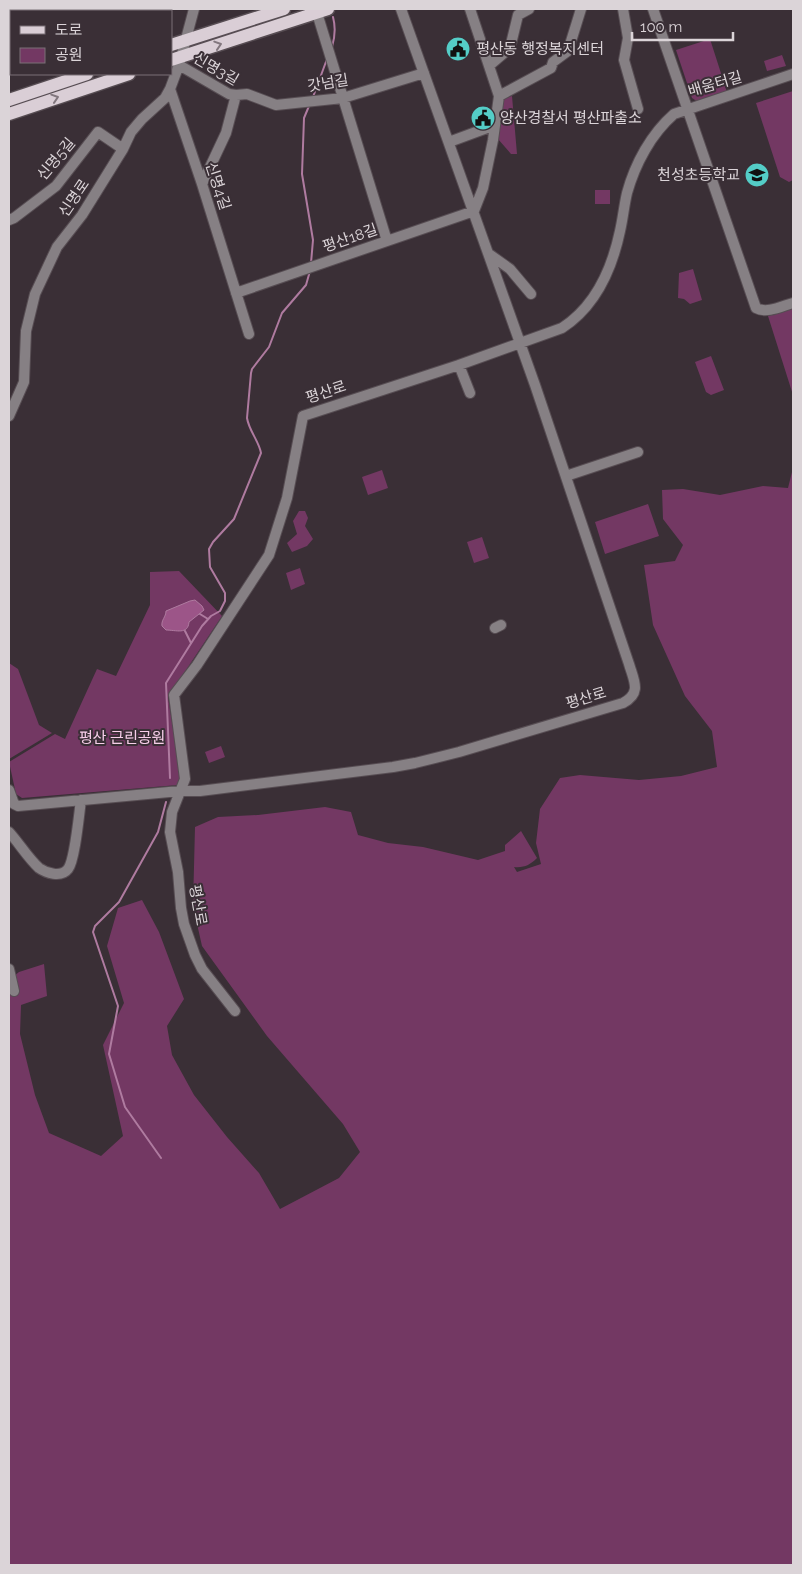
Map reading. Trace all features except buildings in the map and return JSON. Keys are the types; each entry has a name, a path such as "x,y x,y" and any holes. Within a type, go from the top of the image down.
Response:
{"main road":[{"path":"172,45 284,9"},
{"path":"177,60 322,11"},
{"path":"9,100 83,75"},
{"path":"9,114 126,75"}],"street":[{"path":"153,9 157,10"},
{"name":"신명로","path":"9,416 24,382 26,331 34,294 57,247 82,216 131,132 165,98 170,89 177,60 186,40 194,9"},
{"name":"평산로","path":"180,791 208,790 415,764 623,703 631,698 635,692 635,684 566,476 474,211 401,9"},
{"path":"470,9 500,96 483,188 474,211"},
{"path":"490,65 510,48 518,12 529,9"},
{"path":"500,96 551,68 553,62 568,51 581,9"},
{"path":"622,9 628,38 624,60 638,109"},
{"name":"배움터길","path":"653,9 687,110 793,74"},
{"path":"322,11 327,45 387,241"},
{"name":"신명3길","path":"177,60 229,94 236,94 226,133 202,184"},
{"name":"갓넘길","path":"236,94 247,94 276,105 343,98 424,73"},
{"name":"신명4길","path":"170,89 249,334"},
{"path":"687,110 756,308 763,311 793,303"},
{"name":"평산로","path":"235,1011 202,969 184,924 178,872 170,832 172,812 185,779 174,695 197,665 269,555 287,498 303,416 459,365 562,328 581,314 593,300 614,255 628,191 637,166 662,126 674,114 687,110"},
{"path":"449,142 495,125"},
{"name":"신명5길","path":"9,220 56,186 98,132 123,148"},
{"name":"평산18길","path":"236,293 474,211"},
{"path":"489,254 510,269 531,294"},
{"path":"459,365 470,393"},
{"path":"566,476 638,452"},
{"path":"9,790 14,804 18,806 180,791"},
{"path":"9,832 40,868 53,874 63,872 68,869 72,858 81,800"},
{"path":"9,969 14,991"}],"green space":[{"path":"710,39 727,92 698,102 692,98 676,50"},
{"path":"782,55 786,66 767,71 764,61"},
{"path":"793,91 793,180 789,182 780,177 756,103"},
{"path":"512,96 517,154 511,154 498,139 503,99"},
{"path":"595,190 610,190 610,204 595,204"},
{"path":"693,269 702,300 690,304 684,299 678,298 679,273"},
{"path":"793,308 793,395 768,316"},
{"path":"711,356 724,390 711,395 706,392 695,362"},
{"path":"793,468 793,1565 9,1565 9,980 19,972 44,964 47,996 21,1005 20,1034 35,1095 49,1133 101,1156 123,1136 103,1045 124,1003 107,946 118,908 142,900 159,932 184,999 167,1026 172,1055 194,1095 227,1137 259,1173 280,1209 339,1178 360,1152 343,1124 267,1036 202,946 193,906 195,827 218,817 258,815 325,807 351,812 358,835 388,843 423,847 478,860 505,851 505,845 521,831 537,858 527,866 514,867 517,872 541,864 536,843 540,809 560,778 580,775 639,780 681,776 717,767 712,731 685,696 653,625 644,565 675,561 683,545 663,519 662,490 683,489 720,495 763,486 788,488"},
{"path":"382,470 388,488 368,495 362,477"},
{"path":"648,504 659,536 605,554 595,522"},
{"path":"299,511 305,511 308,518 305,526 313,539 307,546 292,552 287,543 297,534 293,521"},
{"path":"482,537 489,558 474,563 467,542"},
{"path":"300,568 305,584 291,590 286,573"},
{"name":"평산 근린공원","path":"179,571 222,616 168,697 181,779 178,785 22,798 16,794 9,762 55,734 65,739 97,669 116,676 150,605 150,572"},
{"path":"9,663 18,669 39,725 52,733 9,759"},
{"path":"221,746 225,757 209,763 205,752"}],"shaded area":[{"path":"195,600 204,610 189,622 186,629 181,631 166,630 162,626 166,611"}],"waterway":[{"path":"332,47 335,32 333,17"},
{"path":"313,97 327,59"},
{"path":"309,106 304,118 302,174 313,240 311,263"},
{"path":"170,778 166,683 202,626 211,616 220,611 225,601 225,593 210,567 209,549 234,519 261,453 247,418 252,369 269,347 282,313 306,285 310,271"},
{"path":"200,614 208,619"},
{"path":"185,631 191,643"},
{"path":"161,1158 125,1107 109,1054 118,1006 93,932 95,926 119,902 158,832 166,802"}],"place":[{"name":"평산동 행정복지센터","path":"458,49"},
{"name":"양산경찰서 평산파출소","path":"483,118"},
{"name":"천성초등학교","path":"757,175"}]}
